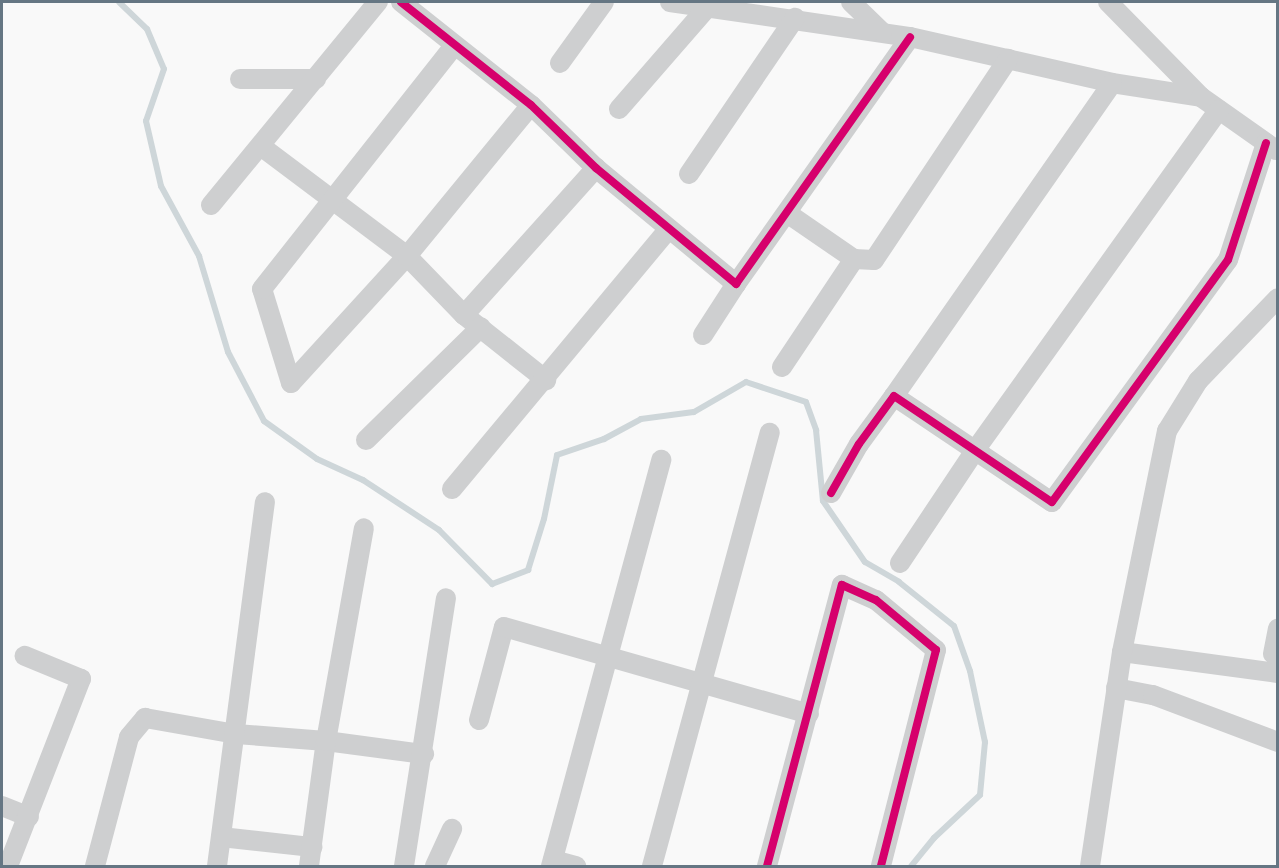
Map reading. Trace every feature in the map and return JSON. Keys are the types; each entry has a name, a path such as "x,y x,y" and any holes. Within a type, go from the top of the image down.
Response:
{"street":[{"path":"211,205 262,147 378,2"},
{"path":"401,2 531,105 596,168 668,230 736,284"},
{"path":"560,63 604,2"},
{"path":"670,2 706,9 795,18 910,36 1112,83 1201,97"},
{"path":"894,396 1052,502 1228,260 1272,147 1201,97 1108,2"},
{"path":"859,4 882,32"},
{"path":"619,109 706,9"},
{"path":"689,174 795,18"},
{"path":"703,335 736,284 910,36"},
{"path":"454,46 262,290 291,383 407,256 531,105"},
{"path":"786,213 854,259 865,263 880,253 1008,59"},
{"path":"240,79 316,79"},
{"path":"831,493 859,444 1112,83"},
{"path":"900,563 976,449 1219,110"},
{"path":"262,147 407,256 464,315 546,380"},
{"path":"464,315 596,168"},
{"path":"452,489 546,380 668,230"},
{"path":"782,367 854,259"},
{"path":"1090,867 1122,652 1167,431 1198,381 1278,298"},
{"path":"366,440 480,327"},
{"path":"652,867 700,682 770,433"},
{"path":"576,867 552,863 661,460"},
{"path":"217,867 265,502"},
{"path":"309,867 326,741 363,528"},
{"path":"767,867 842,585 876,600 936,650 881,867"},
{"path":"404,867 424,754 446,598"},
{"path":"479,720 504,627 809,714"},
{"path":"1122,652 1275,664 1278,628"},
{"path":"8,867 81,679 25,656"},
{"path":"1116,688 1153,695 1278,741"},
{"path":"95,867 129,737 145,718 236,734 326,741 424,754"},
{"path":"2,806 29,817"},
{"path":"435,867 452,829"},
{"path":"221,837 312,847"}],"waterway":[{"path":"119,2 147,29 164,69 146,121 161,186 199,256 228,352 264,421 317,459 363,480 439,530 492,584 528,570 544,519 557,455 604,439 641,419 694,412 746,382 806,402 816,430 823,501 865,562 899,582 954,626 970,671 985,742 980,795 934,838 911,866"}],"cycle path":[{"path":"401,2 531,105 596,168 736,284 910,37"},
{"path":"831,493 859,444 894,396 1052,502 1228,260 1266,143"},
{"path":"767,866 842,585 876,600 936,650 881,866"}]}
